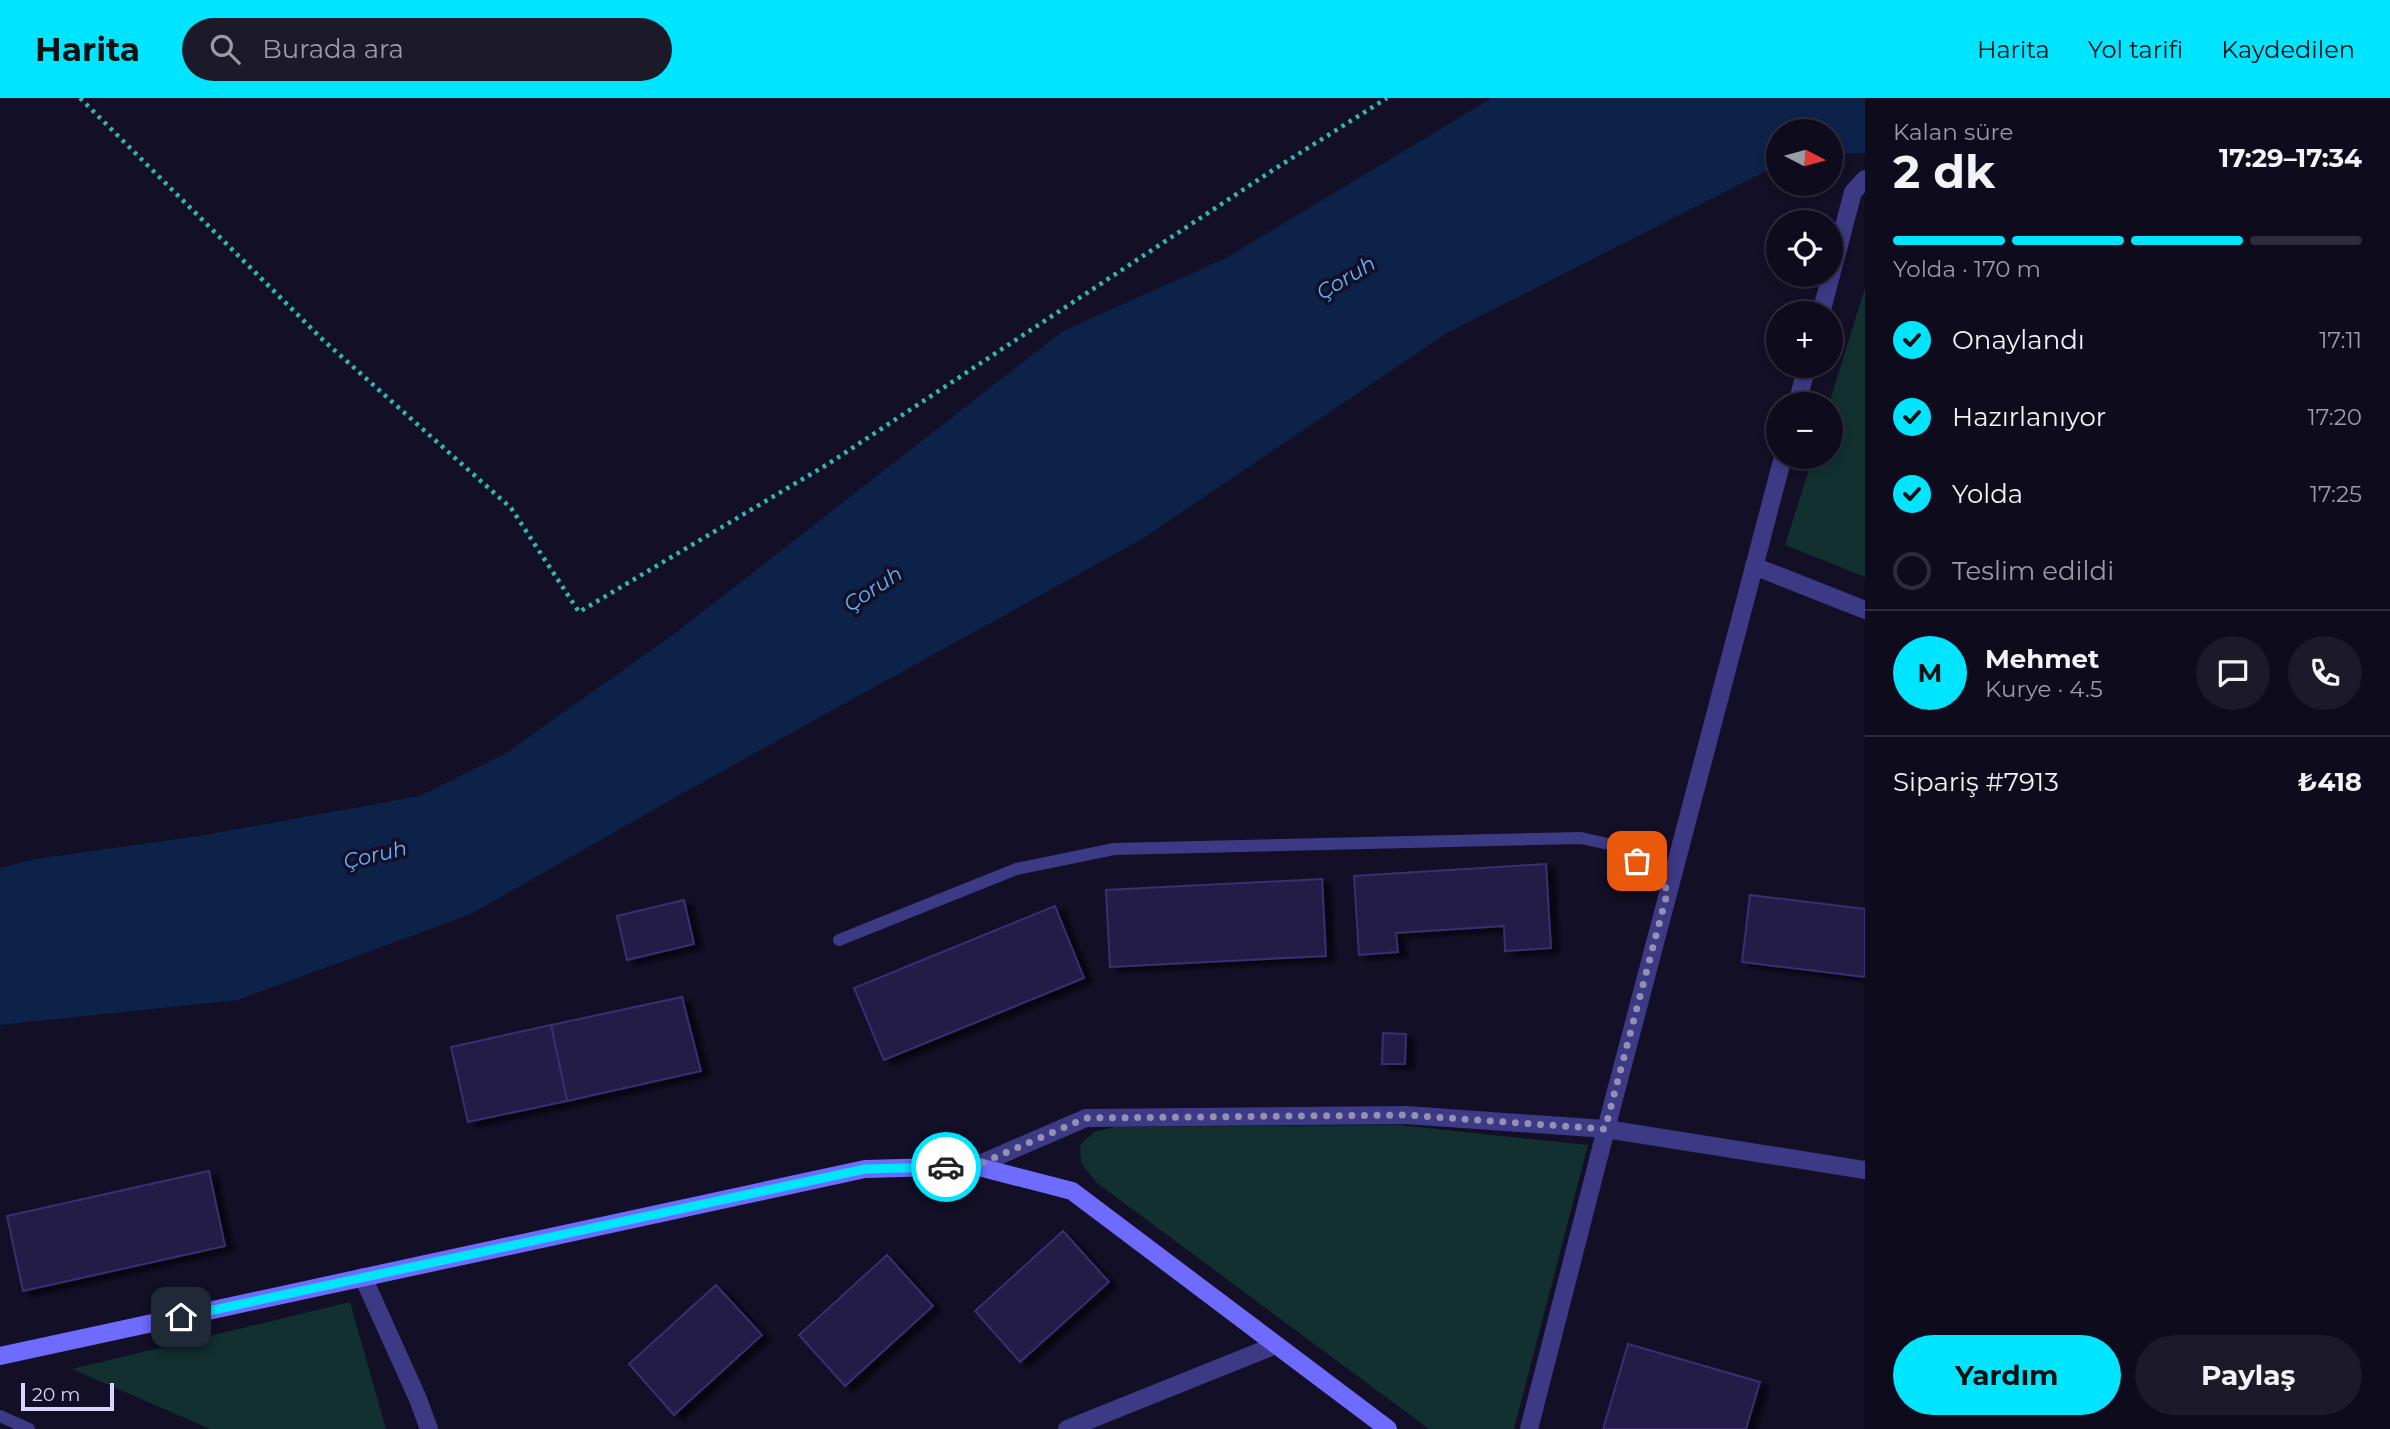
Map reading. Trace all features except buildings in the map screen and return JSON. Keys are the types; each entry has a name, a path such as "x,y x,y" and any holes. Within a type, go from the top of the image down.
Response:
{"main road":[{"path":"0,1356 865,1169 975,1166 1072,1191 1388,1429"}],"street":[{"path":"1824,301 1853,192 1865,179"},
{"path":"1529,1429 1605,1129 1780,469"},
{"path":"1754,566 1865,610"},
{"path":"975,1166 1086,1118 1406,1115 1605,1129 1865,1170"},
{"path":"363,1277 429,1429"},
{"path":"1068,1429 1276,1345"}],"lane":[{"path":"839,940 1016,869 1114,849 1581,838 1622,847 1668,890"},
{"path":"0,1416 29,1429"}],"path":[{"path":"80,98 323,340 511,508 579,612 828,464 1273,170 1387,98"}],"green space":[{"path":"1865,288 1865,577 1785,545 1809,469 1843,469 1843,392 1833,392 1837,378 1843,378 1843,359"},
{"path":"1399,1125 1588,1145 1514,1429 1429,1429 1097,1183 1081,1163 1080,1145 1094,1132 1114,1127"},
{"path":"350,1302 386,1429 210,1429 72,1369"}],"water":[{"name":"Çoruh","path":"1492,98 1865,98 1865,153 1843,154 1843,119 1766,119 1766,171 1447,333 1142,539 471,914 238,1000 0,1025 0,868 35,859 199,836 420,796 505,754 674,634 1063,331 1226,258"}],"way so far":[{"path":"946,1167 975,1166 1086,1118 1406,1115 1605,1129 1668,890 1637,861"}],"route":[{"path":"181,1317 865,1169 946,1167"}]}
